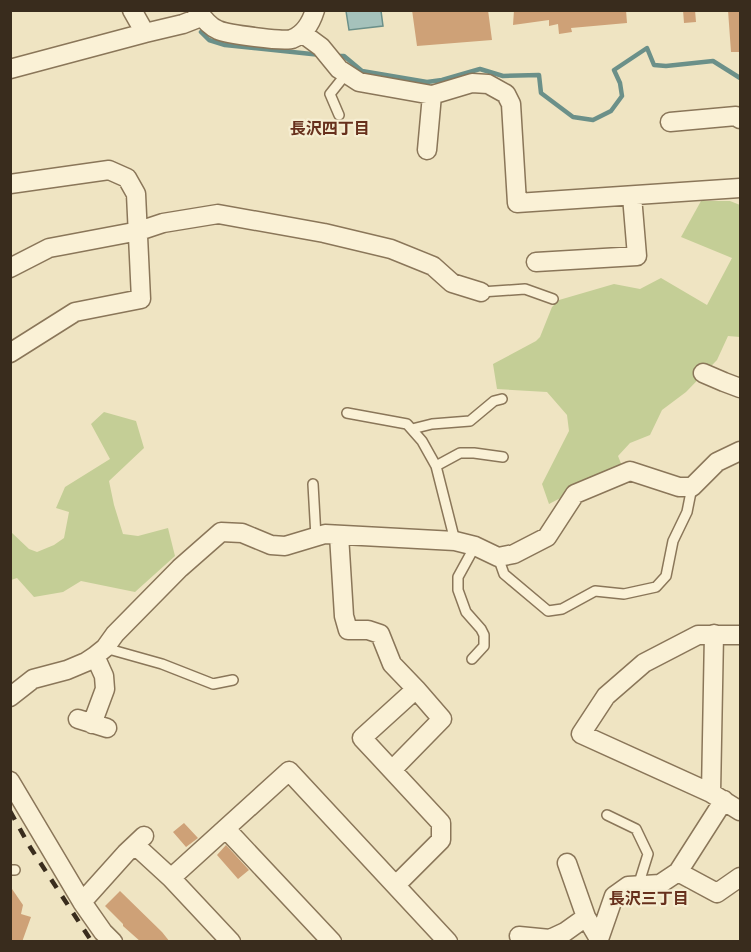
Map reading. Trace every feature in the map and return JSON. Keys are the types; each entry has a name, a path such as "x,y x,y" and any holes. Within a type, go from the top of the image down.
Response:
{"street":[{"path":"132,10 146,33"},
{"path":"10,69 183,24 199,14 216,30 290,40 302,33 312,20 315,10"},
{"path":"302,33 321,48 339,69 359,82 432,95 472,83 488,84 506,94 511,104 517,203 741,188"},
{"path":"427,150 432,95"},
{"path":"670,122 736,116 741,119"},
{"path":"10,184 109,170 127,178 136,194 141,299 75,312 10,353"},
{"path":"536,262 637,256 632,196"},
{"path":"10,268 49,248 218,214 324,233 391,249 433,266 452,283 481,292"},
{"path":"703,373 741,388"},
{"path":"10,697 33,679 67,670 86,662 100,652 180,568 221,532 242,533 271,545 285,546 325,534 455,541 475,546 498,557 514,554 547,537 575,494 630,471 679,487 692,487 717,462 741,451"},
{"path":"339,535 344,616 348,630 368,630 380,634 392,664 442,719 392,770"},
{"path":"599,940 614,896 628,886 660,884 678,872 717,796 714,634"},
{"path":"741,635 698,635 644,663 606,696 581,734 717,796 741,811"},
{"path":"93,724 105,689 100,652"},
{"path":"396,885 441,840 441,823 362,738 416,689"},
{"path":"171,878 289,771 448,942"},
{"path":"10,781 82,902 113,942"},
{"path":"226,829 332,942"},
{"path":"82,902 139,841 231,942"},
{"path":"567,863 586,917 599,940"},
{"path":"678,872 717,893 741,878"},
{"path":"519,936 550,939 565,933 586,917"}],"lane":[{"path":"339,115 330,94 346,74"},
{"path":"481,292 525,289 553,299"},
{"path":"412,429 432,424 470,421 494,401 502,399"},
{"path":"347,413 407,424 412,429 422,441 436,466 455,541"},
{"path":"436,466 460,453 502,457"},
{"path":"313,484 316,537"},
{"path":"498,557 504,574 548,611 562,609 595,591 624,594 656,587 666,576 673,541 687,512 692,487"},
{"path":"472,659 484,646 484,635 466,612 458,591 458,577 475,546"},
{"path":"100,652 162,664 213,684 232,680"},
{"path":"607,815 636,829 648,854 638,886"}],"green space":[{"path":"701,201 730,201 740,205 740,337 728,336 717,360 686,392 662,410 650,435 630,443 618,456 622,466 549,504 542,484 569,431 567,415 547,392 497,389 493,364 536,341 540,337 552,307 559,300 614,284 640,289 661,278 707,305 732,258 681,237"},
{"path":"104,412 136,421 144,448 109,481 123,534 138,536 168,528 175,556 135,592 81,581 63,592 34,597 17,578 11,580 11,532 29,549 37,552 64,538 69,512 56,508 65,487 110,459 91,424"}],"water":[{"path":"346,11 381,11 383,26 349,30"}],"building":[{"path":"412,10 488,10 492,40 417,46"},
{"path":"514,10 626,10 627,23 571,28 572,32 559,34 558,24 549,26 549,20 513,25"},
{"path":"683,10 695,10 696,22 684,23"},
{"path":"728,10 741,10 741,52 731,52"},
{"path":"184,823 198,838 186,847 173,832"},
{"path":"226,845 249,870 238,879 217,855"},
{"path":"10,886 23,905 21,914 31,917 22,942 10,942"},
{"path":"120,891 170,942 141,942 123,926 105,906"}],"waterway":[{"path":"201,32 209,40 225,45 321,55"},
{"path":"336,56 344,56 362,71 427,82 480,69 503,76 539,75 541,93 573,117 593,120 611,111 622,96 620,83 614,70 647,48 654,65 666,66 713,61 740,78"}],"railway":[{"path":"10,811 30,847 92,942"}],"district":[{"name":"長沢四丁目","path":"330,128"},
{"name":"長沢三丁目","path":"649,898"}]}
